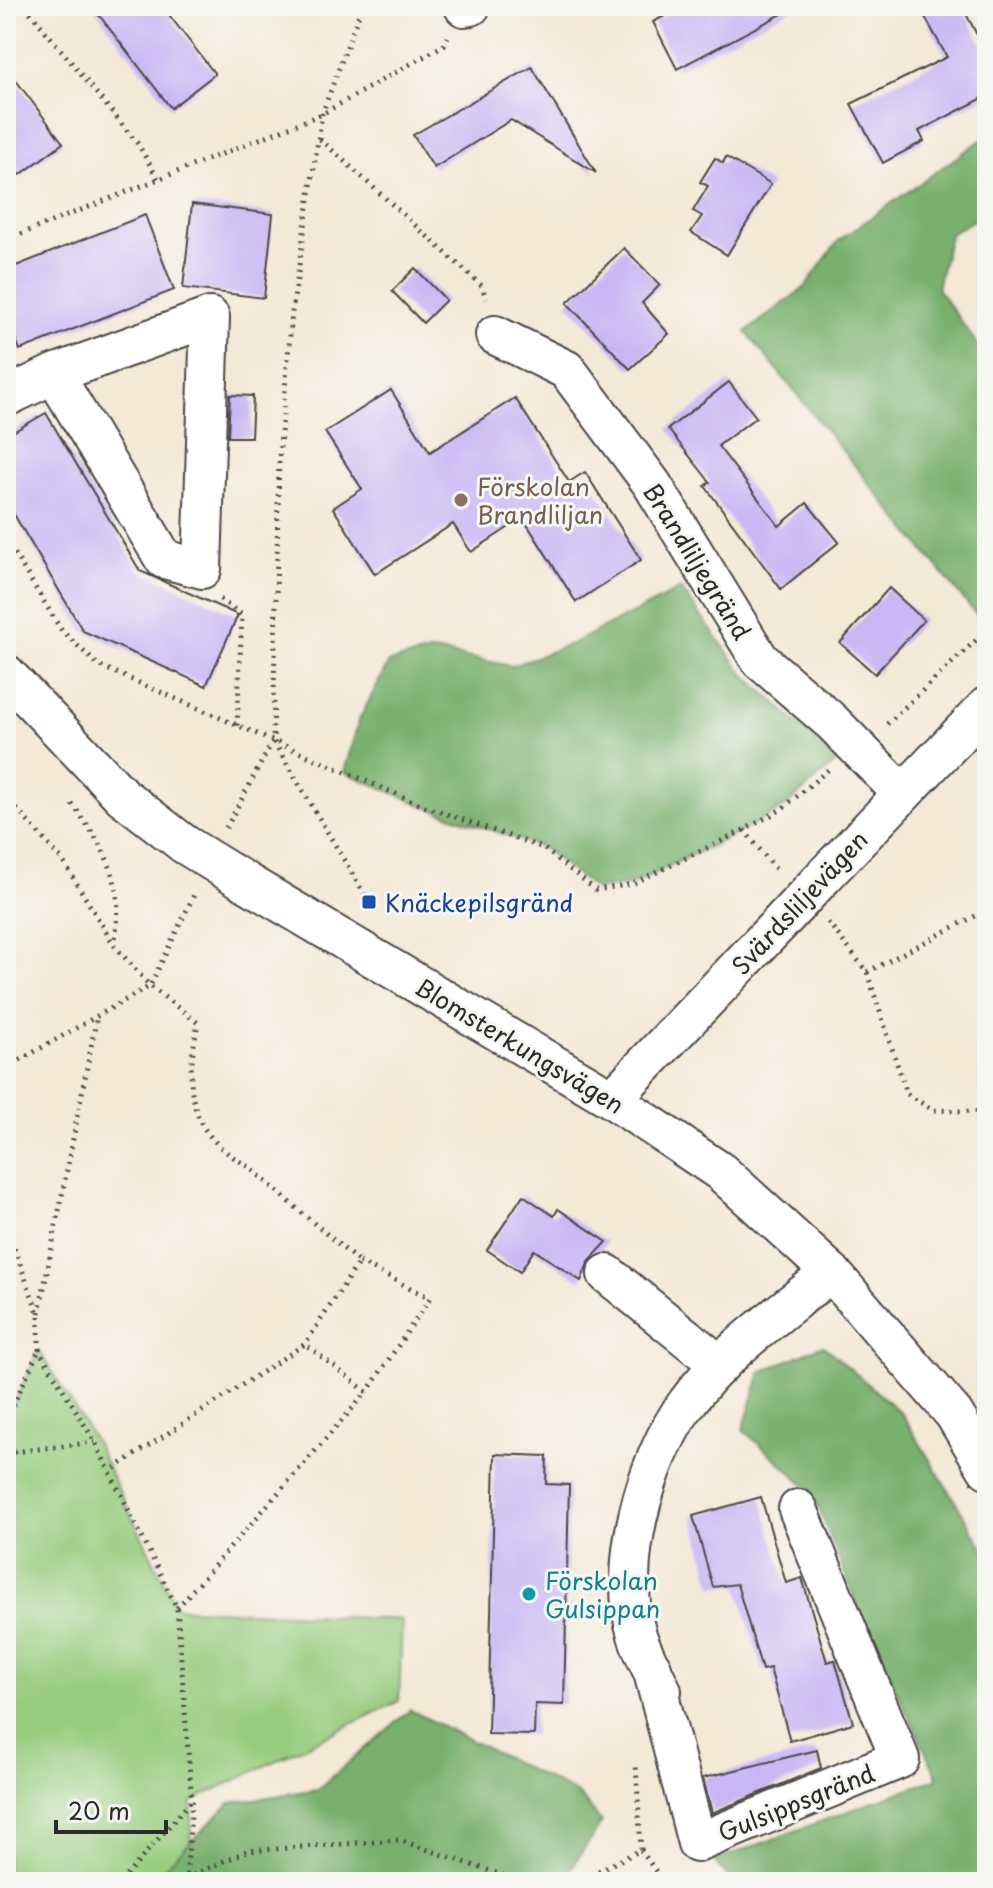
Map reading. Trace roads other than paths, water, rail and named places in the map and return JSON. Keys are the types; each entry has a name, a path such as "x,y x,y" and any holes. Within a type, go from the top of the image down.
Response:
{"street":[{"path":"464,7 471,6"},
{"path":"6,397 54,374 210,317 202,569 164,559 54,374"},
{"name":"Brandliljegränd","path":"495,335 567,370 652,484 760,660 902,793"},
{"name":"Blomsterkungsvägen","path":"6,674 122,796 184,844 612,1099 721,1172 831,1272 954,1414 987,1469"},
{"name":"Svärdsliljevägen","path":"612,1099 987,706"},
{"name":"Gulsippsgränd","path":"798,1509 900,1759 697,1843 659,1683 637,1633 630,1565 641,1501 657,1453 686,1403 720,1365 831,1272"},
{"path":"607,1274 720,1365"}],"place":[{"name":"Förskolan Brandliljan","path":"461,500"},
{"name":"Knäckepilsgränd","path":"369,902"},
{"name":"Förskolan Gulsippan","path":"529,1594"}]}
